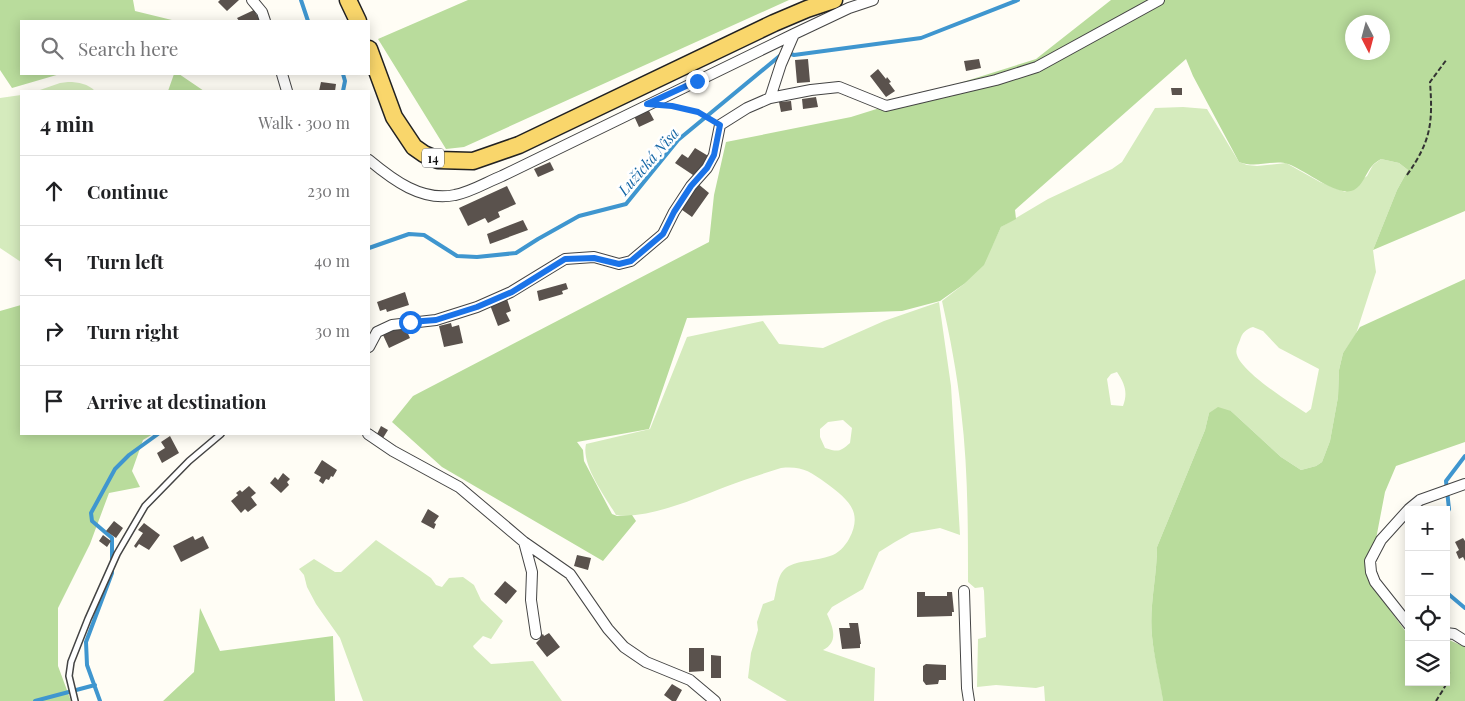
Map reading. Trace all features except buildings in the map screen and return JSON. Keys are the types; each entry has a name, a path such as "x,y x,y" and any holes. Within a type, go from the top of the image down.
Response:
{"main road":[{"path":"348,0 358,20"},
{"name":"14","path":"370,52 394,117 414,147 438,160 473,161 520,145 774,23 807,8 834,0"}],"street":[{"path":"252,0 262,12 265,20"},
{"path":"370,161 390,178 427,195 436,197 457,195 502,176 849,8 873,0"},
{"path":"370,345 378,332 392,325 436,320 477,307 512,292 565,259 594,258 619,264 631,261 663,234 678,205 707,168 714,155 720,125 747,108 770,98 839,87 886,106 996,80 1037,67 1159,0"},
{"path":"770,98 781,64 794,34"},
{"path":"282,75 287,90"},
{"path":"369,435 393,451 459,487 524,542 570,574 608,629 624,647 646,662 690,680 715,701"},
{"path":"1405,620 1375,582 1371,572 1370,561 1381,540 1409,509 1420,500 1465,484"},
{"path":"524,542 532,572 531,600 536,634"},
{"path":"964,591 969,701"},
{"path":"1450,634 1465,641"}],"lane":[{"path":"75,701 69,676 71,662 88,618 117,554 145,506 189,461 221,435"}],"path":[{"path":"1406,175 1420,157 1430,133 1432,111 1430,82 1447,60"},
{"path":"672,106 698,112 720,125"},
{"path":"1436,701 1444,686"}],"green space":[{"path":"0,0 133,0 135,11 172,20 20,20 20,75 57,75 12,88 0,70"},
{"path":"468,0 789,0 464,147 446,149 378,39"},
{"path":"1111,0 1465,0 1465,211 1373,250 1397,190 1408,170 1399,163 1381,159 1373,165 1357,188 1347,191 1330,187 1288,164 1252,165 1239,162 1193,76 1186,59 1015,210 1016,219 1001,227 984,265 964,284 940,301 902,311 687,318 649,429 577,442 583,450 584,461 612,514 617,516 632,515 636,521 603,561 442,467 392,422 413,396 709,242 714,195 726,142 851,117 1036,59"},
{"path":"174,75 180,75 203,90 168,90"},
{"path":"76,82 94,90 40,90 60,83"},
{"path":"20,95 20,261 0,248 0,98"},
{"path":"1183,107 1207,109 1239,162 1257,166 1286,163 1320,182 1345,192 1367,176 1373,165 1381,159 1399,163 1408,170 1397,190 1373,250 1376,272 1356,334 1343,353 1330,441 1322,462 1316,466 1301,470 1281,457 1231,411 1209,413 1205,430 1157,547 1151,625 1163,701 1045,701 1044,686 1036,688 996,685 977,687 978,639 986,637 984,591 983,587 975,588 968,582 967,496 963,431 955,369 942,301 964,284 993,244 1001,227 1048,199 1112,169 1122,162 1155,108","holes":["1253,327 1263,331 1279,348 1319,369 1311,409 1306,413 1267,387 1241,362 1236,353 1238,346 1243,333","1117,372 1125,389 1123,406 1111,405 1107,379 1111,374"]},
{"path":"1465,279 1465,442 1396,466 1385,492 1376,539 1366,557 1366,572 1370,583 1405,631 1405,686 1450,686 1450,640 1465,647 1465,701 1163,701 1151,625 1157,547 1205,430 1209,413 1218,407 1231,411 1281,457 1301,470 1316,466 1322,462 1330,441 1343,353 1360,327"},
{"path":"939,302 951,386 960,535 940,528 911,533 895,542 879,552 863,589 832,607 827,614 833,629 833,639 828,647 823,650 875,668 874,701 787,701 748,678 751,653 758,630 757,622 763,604 774,600 778,581 785,569 799,563 833,555 845,544 849,539 855,521 851,506 841,495 810,472 794,468 781,468 657,511 643,514 616,515 590,471 585,452 586,444 650,429 687,337 763,321 779,344 823,348 884,321","holes":["843,420 852,428 850,443 844,448 836,451 825,448 820,437 820,429 828,422"]},
{"path":"20,305 20,435 151,435 143,440 132,471 140,487 109,493 90,544 58,608 58,666 71,701 0,701 0,311"},
{"path":"376,540 431,578 436,585 442,587 449,578 463,577 474,585 481,600 503,621 491,639 483,636 473,646 474,648 491,664 533,661 562,701 363,701 340,638 316,604 307,587 304,575 299,569 314,559 335,572 341,572"},
{"path":"200,608 220,651 333,636 335,701 163,701 194,672"}],"waterway":[{"name":"Lužická Nisa","path":"301,0 308,20"},
{"name":"Lužická Nisa","path":"370,248 409,234 424,235 457,256 477,257 516,253 579,216 626,204 678,140 782,54 794,55 921,38 1018,0"},
{"name":"Lužická Nisa","path":"343,75 345,81 343,90"},
{"path":"100,701 87,665 86,642 112,573 112,538 92,521 91,513 115,469 129,455 157,435"},
{"path":"1449,506 1446,481 1465,456"},
{"path":"1450,595 1465,608"},
{"path":"35,701 95,685"}],"route":[{"path":"410,322 436,320 477,307 512,292 538,274 565,259 594,258 619,264 631,261 648,248 663,234 674,212 691,186 707,168 714,155 720,125 708,116 698,112 672,106 647,104 697,81"}]}
